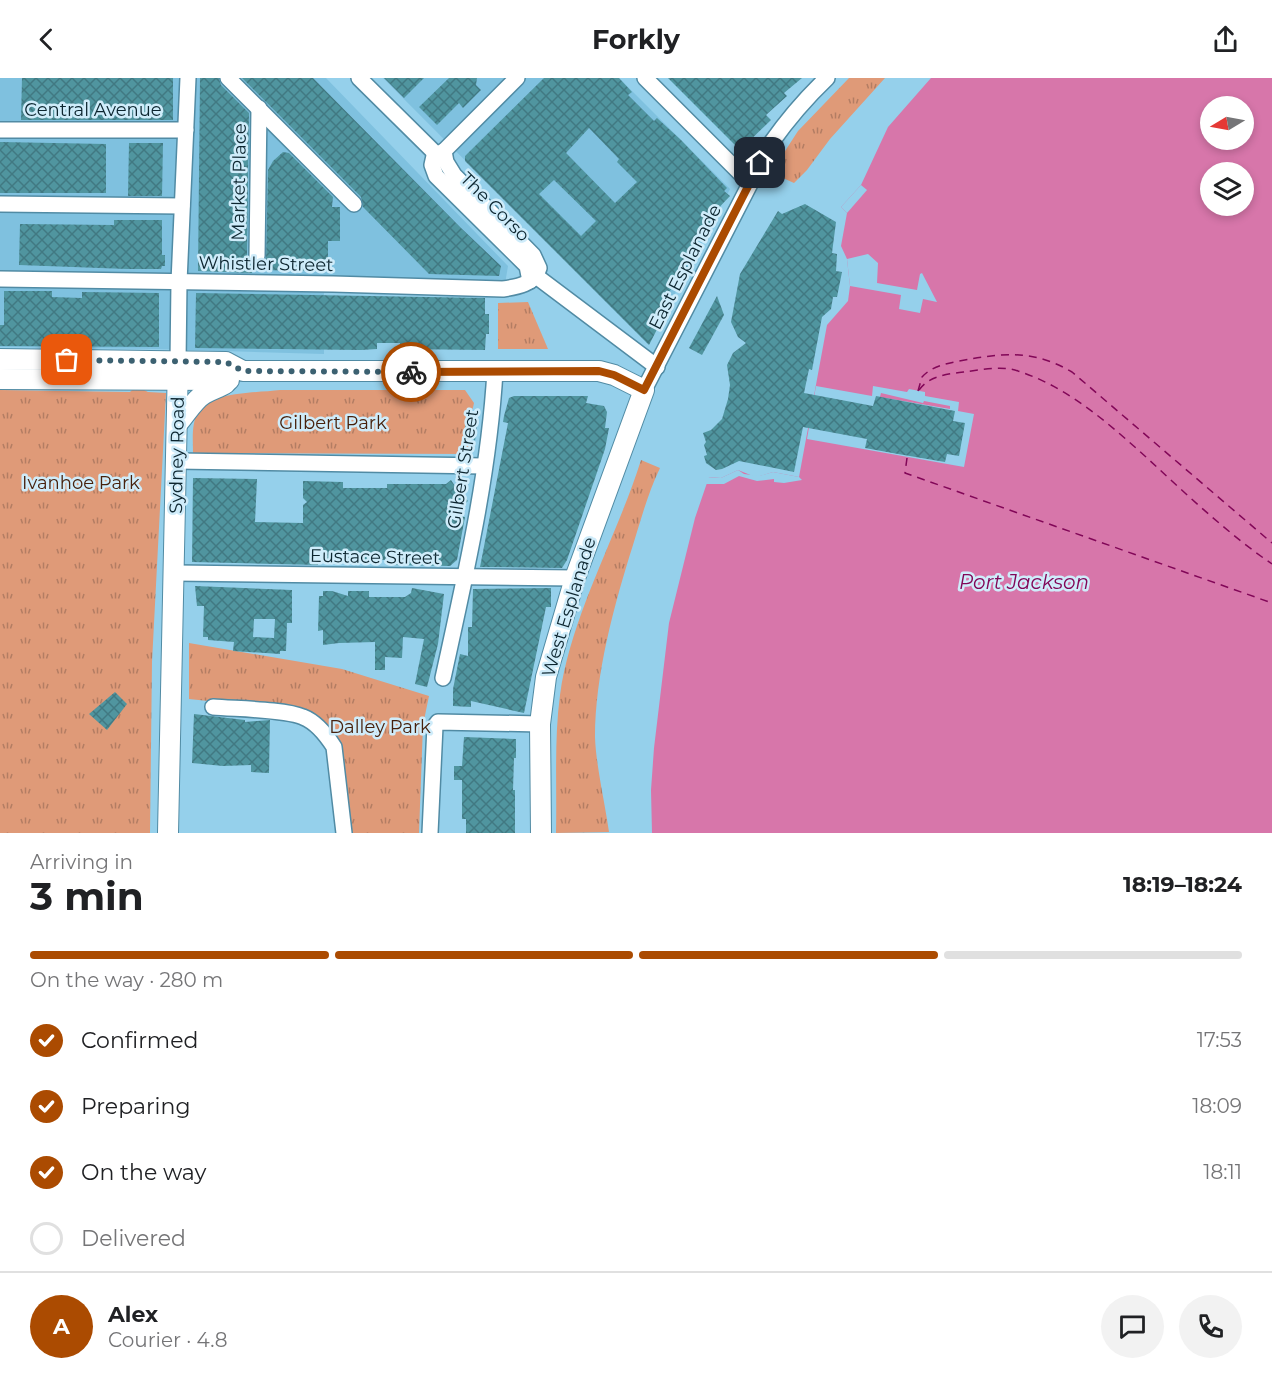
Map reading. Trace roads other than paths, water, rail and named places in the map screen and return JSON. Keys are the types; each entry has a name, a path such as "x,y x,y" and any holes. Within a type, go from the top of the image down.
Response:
{"main road":[{"path":"0,359 178,371"},
{"path":"0,379 178,371 226,362 236,375"},
{"name":"Sydney Road","path":"168,833 178,371"},
{"path":"178,423 200,397 218,389 236,375 599,371 614,375 644,390"},
{"name":"West Esplanade","path":"541,833 540,724 546,677 575,578 644,390"}],"street":[{"name":"Sydney Road","path":"178,371 179,282 188,78"},
{"name":"Market Place","path":"228,78 354,204"},
{"name":"The Corso","path":"359,78 440,152 454,175 533,255 539,268 533,278"},
{"path":"440,152 517,78"},
{"path":"645,78 750,183"},
{"name":"East Esplanade","path":"644,390 771,143 784,124 827,78"},
{"name":"Market Place","path":"257,256 259,108"},
{"name":"Central Avenue","path":"0,130 186,130"},
{"path":"0,204 182,206"},
{"path":"533,278 657,367"},
{"name":"Whistler Street","path":"0,279 503,289 523,285 533,278"},
{"name":"Gilbert Street","path":"443,678 465,578 484,466 495,372"},
{"path":"177,460 484,466"},
{"name":"Eustace Street","path":"175,573 575,578"},
{"path":"213,707 286,713 304,717 327,736 334,747 344,833"},
{"path":"430,833 435,726 438,722 540,724"}],"water":[{"name":"Port Jackson","path":"931,78 1272,78 1272,833 652,833 651,790 654,748 669,623 695,518 709,477 721,478 738,470 753,476 773,472 799,477 827,325 848,301 850,286 847,259 841,246 847,213 841,207 861,185 888,127"}],"park label":[{"name":"Gilbert Park","path":"333,423"},
{"name":"Ivanhoe Park","path":"81,483"},
{"name":"Dalley Park","path":"380,727"}]}
